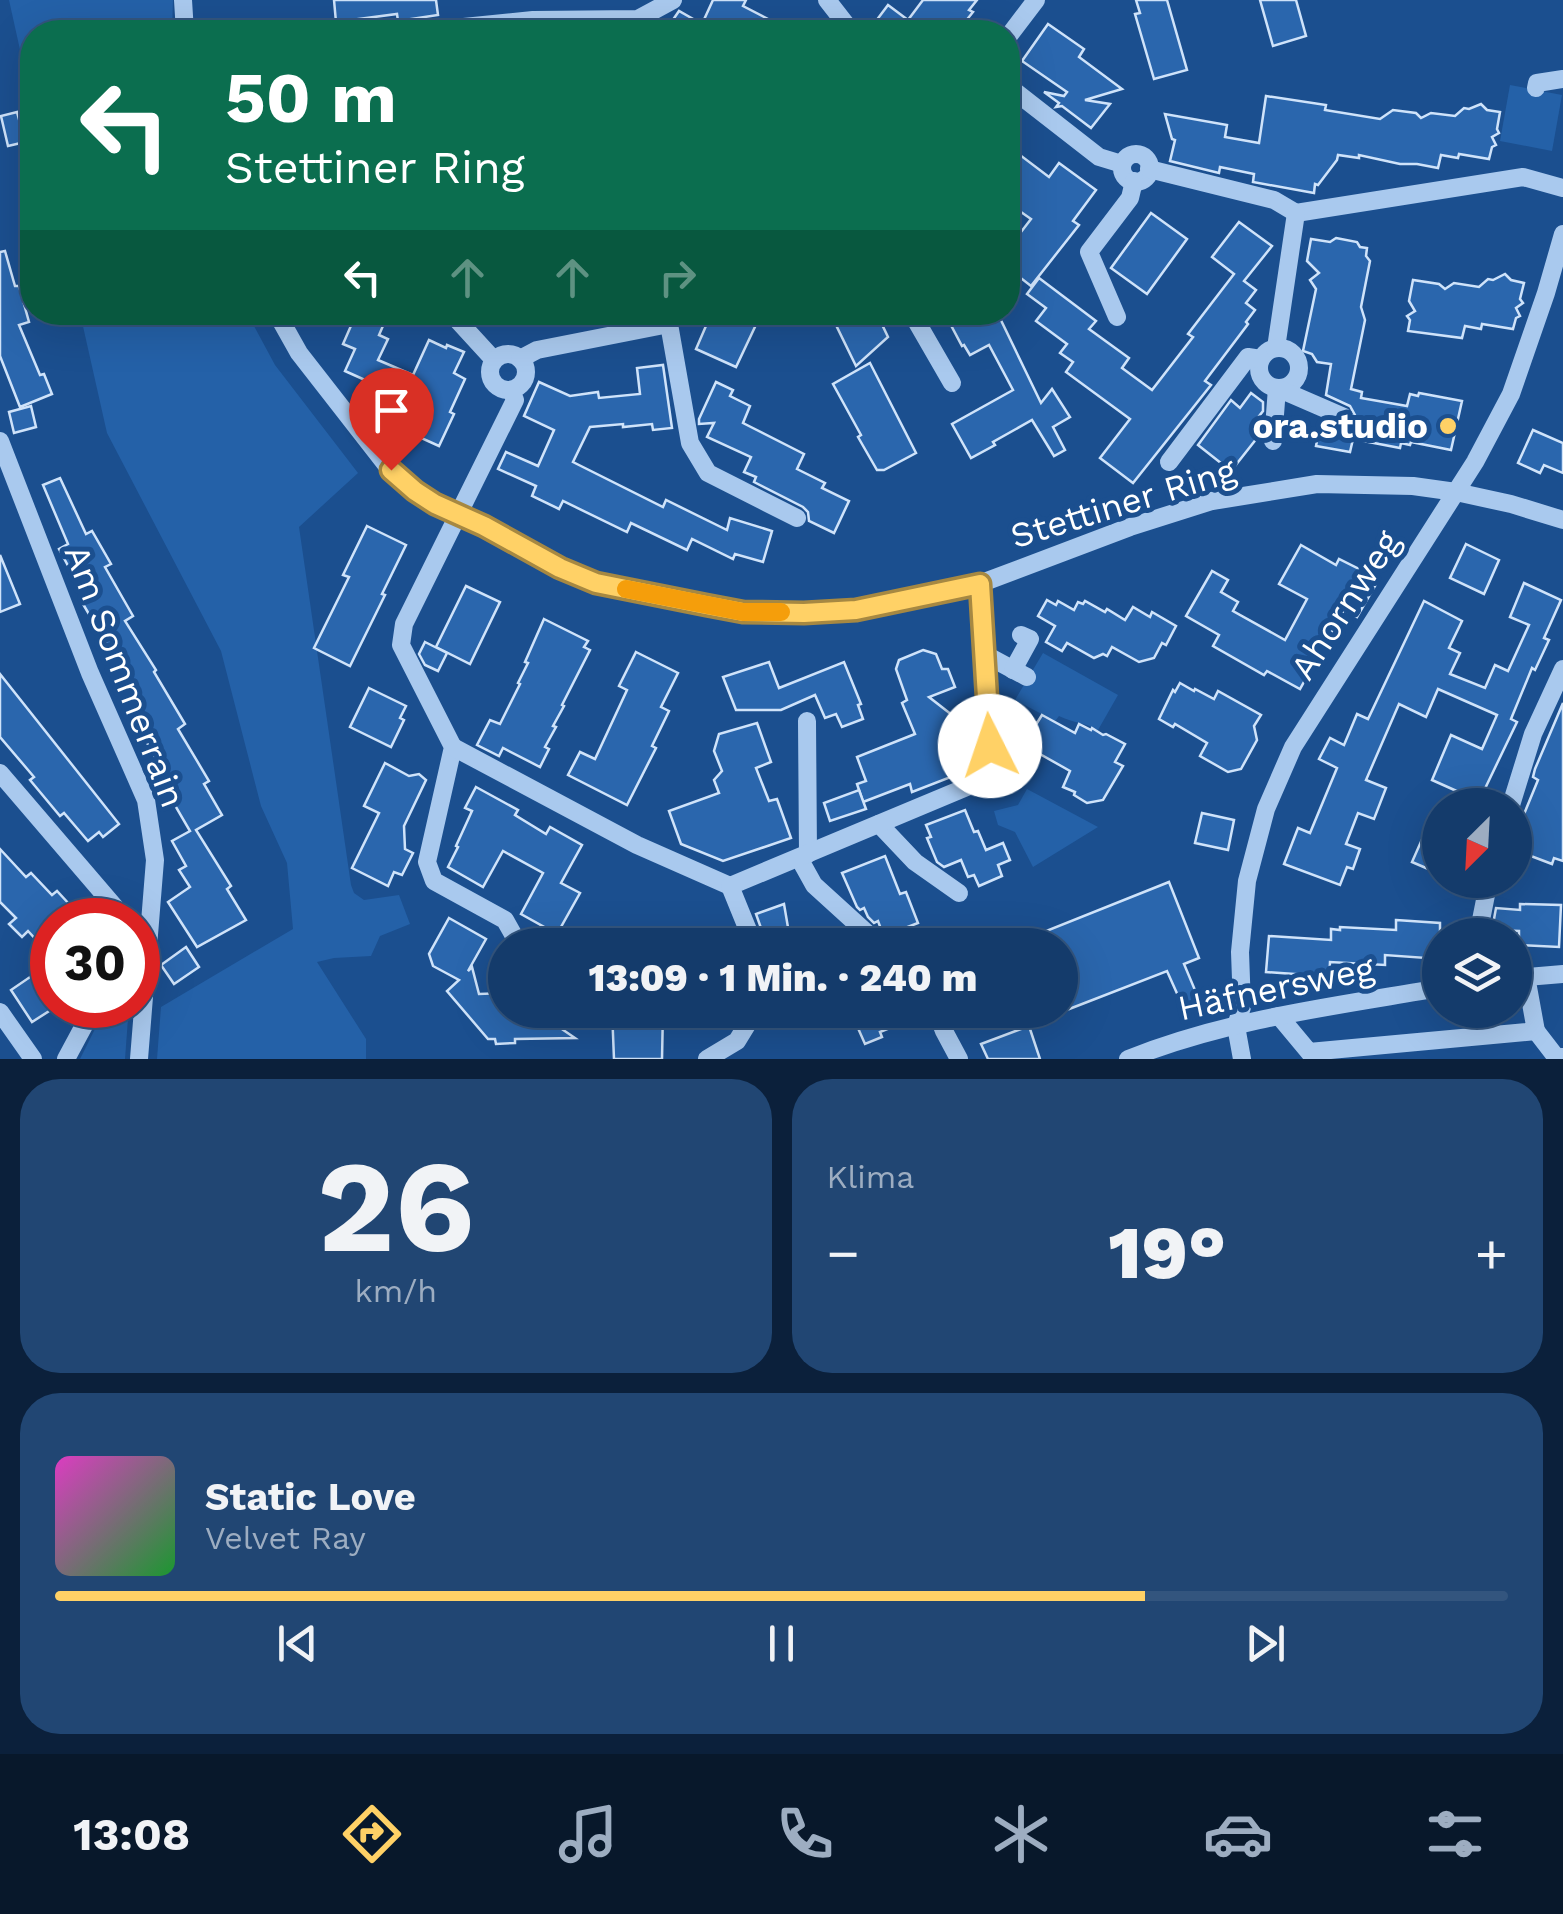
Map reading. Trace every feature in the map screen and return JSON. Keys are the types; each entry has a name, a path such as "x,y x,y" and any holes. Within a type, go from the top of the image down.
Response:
{"street":[{"path":"534,20 638,19 673,0"},
{"path":"826,0 842,20"},
{"path":"1020,21 1036,0"},
{"path":"1536,88 1537,82 1563,79"},
{"path":"1020,95 1099,157 1136,157 1274,200 1296,213 1523,176 1563,188"},
{"path":"1117,318 1089,252 1130,198 1134,181 1123,173 1136,157"},
{"path":"1296,213 1268,353 1259,371 1265,382 1344,417"},
{"name":"Ahornweg","path":"1242,1059 1236,1026 1242,1008 1240,952 1247,881 1266,809 1302,733 1476,462 1511,394 1563,234"},
{"name":"Stettiner Ring","path":"283,325 299,353 391,470 415,491 596,583 743,612 856,610 980,584 1130,527 1212,502 1317,484 1413,486 1456,492 1563,520"},
{"path":"462,325 494,360"},
{"path":"520,359 537,350 642,336 662,325"},
{"path":"676,325 690,442 708,473 798,518"},
{"path":"919,325 952,383"},
{"path":"1169,462 1248,357 1289,351 1294,355 1298,374 1290,384 1277,388"},
{"path":"504,354 520,359 526,369 524,380 511,390 500,389 492,381 490,370 494,360 504,354"},
{"path":"1273,441 1277,388"},
{"path":"511,390 514,400 404,624 401,645 453,747 730,886 771,875 803,856 976,788 986,769 990,746 980,584"},
{"name":"Am Sommerrain","path":"0,441 90,674 146,800 156,860 149,898"},
{"path":"984,654 1020,673 1030,640 1021,635"},
{"path":"1516,788 1533,734 1563,669"},
{"path":"806,721 803,856 814,885 862,928"},
{"path":"453,747 428,862 434,881 506,920 510,928"},
{"path":"0,773 107,898"},
{"path":"879,824 915,862 959,894"},
{"path":"730,886 747,928"},
{"path":"1532,976 1563,974"},
{"name":"Häfnersweg","path":"1128,1059 1198,1034 1422,991"},
{"path":"0,1012 33,1059"},
{"path":"1279,1016 1309,1052 1536,1031"},
{"path":"1532,1018 1536,1031 1556,1058 1563,1056"},
{"path":"66,1059 83,1028"},
{"name":"Am Sommerrain","path":"139,1059 140,1028"},
{"path":"707,1059 738,1041 747,1028"},
{"path":"943,1028 959,1059"}],"shaded area":[{"path":"9,0 173,0 172,20 20,20 20,50"},
{"path":"1510,85 1562,95 1552,151 1500,141"},
{"path":"83,325 253,325 275,365 358,473 299,527 351,885 364,900 399,895 410,924 380,936 371,956 317,962 366,1039 366,1059 157,1059 161,1007 293,929 287,863 261,806 221,651 107,433"},
{"path":"1043,653 1118,695 1098,730 1059,716 1055,721 1015,700"},
{"path":"1027,789 1098,827 1033,867 1015,832 998,825 994,811 1018,805"},
{"path":"96,1028 127,1028 125,1059 80,1059"}],"building":[{"path":"334,0 436,0 438,15 405,20 398,20 397,14 336,20"},
{"path":"713,0 746,0 743,6 770,20 704,20"},
{"path":"923,0 977,0 967,20 908,20"},
{"path":"1136,0 1167,0 1187,70 1154,79 1135,14 1140,13"},
{"path":"1260,0 1296,0 1306,36 1273,46"},
{"path":"888,5 908,20 877,20"},
{"path":"679,11 695,20 673,20"},
{"path":"1048,24 1084,49 1079,57 1122,89 1085,100 1110,104 1091,128 1062,106 1056,107 1059,103 1044,92 1064,96 1067,92 1022,61"},
{"path":"1266,96 1326,105 1325,110 1380,119 1393,110 1416,113 1421,118 1431,113 1455,116 1464,108 1481,104 1487,110 1500,112 1499,133 1492,137 1496,145 1489,159 1441,155 1438,168 1338,155 1315,184 1314,193 1253,182 1254,174 1220,167 1219,173 1170,161 1175,140 1165,114 1227,125 1225,137 1259,143"},
{"path":"17,112 20,143 8,146 1,116"},
{"path":"1020,155 1049,177 1059,163 1096,190 1073,221 1079,225 1031,286 1020,277 1020,233 1031,219 1020,211"},
{"path":"1151,213 1187,239 1147,294 1111,268"},
{"path":"1239,222 1272,246 1244,281 1256,290 1246,303 1255,310 1205,381 1211,385 1133,483 1100,458 1130,419 1066,372 1073,362 1060,353 1067,344 1036,321 1046,308 1027,294 1039,278 1096,321 1089,329 1129,358 1122,368 1152,390 1234,274 1212,257"},
{"path":"1336,238 1367,248 1370,261 1361,307 1365,320 1351,389 1362,392 1361,398 1407,406 1410,394 1419,393 1462,401 1451,450 1411,442 1401,443 1400,448 1353,439 1350,452 1316,446 1321,421 1346,429 1355,423 1356,417 1350,406 1326,395 1331,364 1317,362 1312,354 1303,351 1316,289 1310,280 1319,273 1307,261 1311,239 1330,242"},
{"path":"5,251 15,286 20,290 19,325 52,394 20,407 0,356 0,252"},
{"path":"1505,274 1524,283 1520,299 1523,303 1516,308 1520,316 1513,329 1482,324 1481,329 1465,326 1462,338 1408,331 1407,316 1415,311 1409,301 1413,280 1439,284 1445,289 1454,283 1479,287 1488,279"},
{"path":"351,325 383,325 379,335 388,339 378,360 413,375 429,340 464,352 454,373 465,379 439,446 399,428 412,401 345,371 355,349 343,344"},
{"path":"706,325 756,325 736,367 696,349"},
{"path":"836,325 882,325 888,337 856,366"},
{"path":"951,325 1003,325 1041,403 1052,389 1070,417 1053,427 1065,450 1054,456 1032,420 971,458 952,424 1013,390 989,345 970,355"},
{"path":"870,363 916,453 884,470 877,470 833,384"},
{"path":"663,365 672,428 653,430 652,424 590,427 573,462 663,507 666,500 727,530 730,518 772,531 763,562 735,554 733,559 692,539 687,550 631,523 627,532 563,501 559,509 532,496 536,486 498,469 506,452 538,466 554,430 524,416 539,382 570,396 598,392 599,398 640,394 637,368"},
{"path":"716,382 733,390 730,396 750,406 743,423 804,454 797,469 825,483 822,488 849,501 834,533 809,521 803,507 754,482 756,477 744,472 751,457 707,437 714,423 699,424 699,419"},
{"path":"1251,393 1263,402 1263,411 1256,420 1262,424 1261,433 1231,471 1198,445 1231,400 1240,408"},
{"path":"31,406 36,427 14,433 9,412"},
{"path":"1533,430 1563,443 1563,473 1544,465 1540,473 1518,463"},
{"path":"60,478 86,534 92,531 111,564 105,567 133,616 125,621 185,724 178,729 209,781 204,784 222,815 196,830 231,886 227,889 246,920 197,947 168,902 190,887 179,870 186,866 172,841 190,831 132,711 137,708 106,659 113,655 83,604 87,601 59,549 68,544 43,485"},
{"path":"367,526 406,545 350,666 314,648 349,577 343,575"},
{"path":"1466,544 1499,560 1484,594 1450,578"},
{"path":"1301,545 1336,565 1339,559 1379,579 1357,617 1344,610 1300,689 1267,671 1264,675 1213,646 1219,635 1186,616 1212,571 1228,580 1221,592 1238,602 1233,611 1285,640 1307,599 1279,584"},
{"path":"0,555 20,604 0,612"},
{"path":"1524,583 1561,600 1544,638 1549,640 1535,670 1532,668 1511,719 1517,722 1485,788 1450,788 1432,780 1451,735 1482,749 1497,715 1438,689 1426,717 1399,704 1366,780 1386,788 1374,819 1358,813 1346,844 1360,849 1353,869 1347,867 1340,885 1284,864 1298,828 1310,833 1337,768 1319,759 1330,738 1344,745 1357,714 1368,719 1424,601 1462,621 1449,648 1460,653 1450,674 1485,688 1495,665 1508,671 1529,625 1510,617"},
{"path":"466,586 500,602 470,664 436,647"},
{"path":"1047,600 1074,610 1078,602 1085,601 1125,620 1133,607 1150,617 1152,612 1176,626 1154,658 1139,662 1112,647 1107,656 1094,658 1067,643 1062,651 1046,642 1055,626 1038,616"},
{"path":"544,619 588,641 584,647 590,650 553,726 556,727 540,767 503,748 499,756 477,745 490,720 500,724"},
{"path":"425,642 447,653 438,671 425,665 419,654"},
{"path":"923,650 936,654 955,687 929,697 961,722 969,744 969,770 912,792 910,784 863,802 857,784 866,781 857,757 915,734 902,703 907,700 896,669 899,660"},
{"path":"636,652 678,673 661,707 669,711 652,746 656,748 627,805 568,775 580,752 595,759 627,690 619,686"},
{"path":"769,662 779,688 844,662 863,719 842,727 836,714 825,718 815,695 781,710 736,710 723,677"},
{"path":"0,674 119,824 103,837 99,832 88,841 64,813 60,816 0,737"},
{"path":"1180,683 1214,699 1218,691 1261,715 1254,726 1257,740 1241,769 1228,772 1200,756 1207,743 1159,719"},
{"path":"369,688 406,706 391,747 350,727"},
{"path":"1563,703 1563,861 1554,858 1552,864 1532,856 1532,795 1538,780 1533,777"},
{"path":"1042,715 1075,733 1079,724 1125,744 1115,762 1123,766 1103,800 1087,803 1074,795 1075,792 1063,787 1070,771 1024,745"},
{"path":"757,723 771,762 756,768 769,801 777,799 791,838 723,861 681,844 669,811 719,793 714,780 722,771 714,751 719,734"},
{"path":"385,763 426,780 404,826 405,849 413,853 402,875 394,872 388,886 352,868 379,813 364,806"},
{"path":"476,787 518,810 515,815 546,834 550,827 582,845 561,883 580,893 560,928 546,928 521,914 543,873 503,851 483,887 448,867 472,811 465,808"},
{"path":"859,790 866,809 830,821 824,803"},
{"path":"965,810 986,850 1003,843 1010,860 998,865 1002,876 979,886 974,875 968,877 961,860 944,867 937,862 927,838 931,837 926,825"},
{"path":"1202,813 1234,820 1228,850 1195,843"},
{"path":"1422,839 1422,866 1412,862"},
{"path":"0,849 26,877 31,873 52,895 57,891 64,898 30,898 30,933 22,937 9,924 16,918 0,902"},
{"path":"885,856 900,894 906,892 918,923 905,928 881,928 864,908 857,907 842,873"},
{"path":"1169,882 1199,958 1184,964 1200,1002 1184,1009 1167,971 1078,1006 1078,928 1054,928"},
{"path":"784,904 788,928 761,928 756,914"},
{"path":"1520,904 1561,905 1559,947 1532,946 1532,918 1494,918 1496,908 1520,910"},
{"path":"449,918 486,939 468,971 472,967 479,994 488,994 488,1028 560,1028 575,1038 515,1039 515,1043 496,1044 447,991 459,980 433,966 429,954"},
{"path":"1396,920 1422,922 1422,958 1385,955 1385,965 1330,962 1329,980 1266,972 1269,936 1331,940 1331,929 1340,927 1396,930"},
{"path":"186,947 199,967 174,984 161,965"},
{"path":"30,977 30,1019 11,990"},
{"path":"613,1028 663,1028 662,1059 614,1059"},
{"path":"858,1028 890,1028 880,1032 882,1037 865,1044"},
{"path":"1030,1028 1040,1059 988,1059 981,1044"}],"slow traffic":[{"path":"626,589 743,612 781,612"}],"place":[{"name":"ora.studio","path":"1448,426"}],"route":[{"path":"391,470 435,504 560,568 596,583 706,605 743,612 856,610 980,584 990,746"}]}
